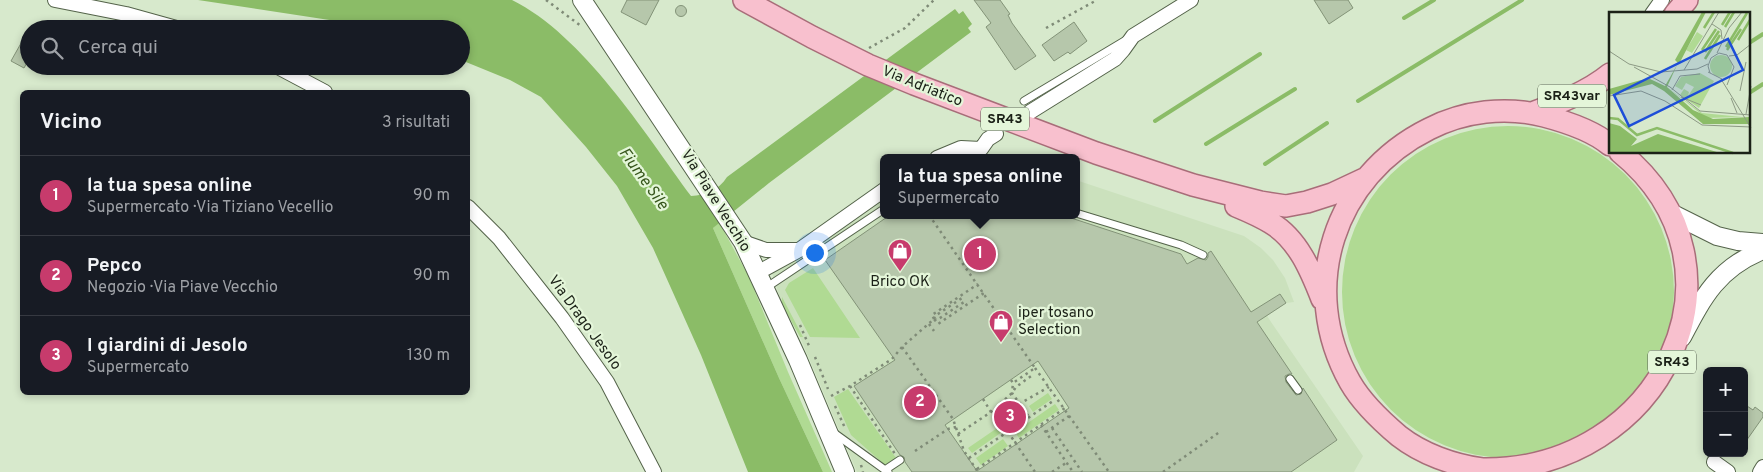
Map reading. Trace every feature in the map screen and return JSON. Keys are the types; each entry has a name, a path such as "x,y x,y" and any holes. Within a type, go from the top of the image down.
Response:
{"main road":[{"name":"Via Adriatico","path":"744,0 868,65 914,84 1096,153 1193,185 1260,202 1286,206 1332,194 1364,179"},
{"path":"1677,12 1687,0"},
{"name":"SR43var","path":"1532,113 1555,105 1607,75"},
{"name":"SR43","path":"1609,144 1569,122 1532,113 1493,112 1469,114 1439,124 1411,138 1386,156 1364,179 1345,208 1332,241 1326,275 1326,310 1335,348 1350,383 1373,413 1402,438 1441,465 1498,471 1556,468 1594,449 1624,429 1648,403 1667,373 1680,340 1686,309 1686,277 1681,245 1669,212 1658,194 1634,164 1622,154"},
{"path":"1641,154 1658,194"},
{"name":"Via Adriatico","path":"1193,185 1271,222 1286,233 1311,270 1326,310"}],"street":[{"path":"55,0 148,20"},
{"name":"Via Piave Vecchio","path":"582,0 744,242 798,360 845,472"},
{"path":"1027,107 1115,58 1124,50 1133,36 1191,0"},
{"path":"1653,12 1662,0"},
{"path":"293,75 321,90"},
{"path":"946,154 961,148 981,149 988,139 996,134"},
{"path":"761,281 799,250 880,193"},
{"name":"Via Drago Jesolo","path":"470,209 499,238 575,336 607,382 654,472"},
{"path":"1669,212 1717,236 1738,241 1763,243"},
{"path":"744,242 766,250 799,250"},
{"path":"1680,340 1703,298 1717,280 1732,267 1763,250"},
{"path":"1714,462 1728,472"},
{"path":"1760,472 1763,467"}],"lane":[{"path":"761,281 880,211"},
{"path":"1080,214 1181,245 1203,256"},
{"path":"1290,379 1298,390"},
{"path":"826,428 886,471 900,460"}],"path":[{"path":"886,38 905,28 934,0"},
{"path":"1046,28 1097,0"},
{"path":"933,219 1109,472"},
{"path":"978,284 932,315 934,320 938,324 984,294"},
{"path":"934,320 935,316 962,298"},
{"path":"831,396 892,359 902,347 934,320 937,320 964,302"},
{"path":"929,324 934,331"},
{"path":"902,347 953,419 964,451 977,471 1065,408"},
{"path":"1029,417 1012,393 1012,381 1035,368"},
{"path":"958,434 991,412 1016,387 1034,374"},
{"path":"850,386 900,460"},
{"path":"1020,404 1049,387"},
{"path":"983,399 991,412"},
{"path":"969,458 1052,401"},
{"path":"1046,432 1069,416"},
{"path":"1041,425 1073,472"},
{"path":"915,451 956,427"},
{"path":"1052,428 1082,472"},
{"path":"1163,472 1222,431"},
{"path":"1008,432 1035,472"},
{"path":"1052,472 1066,462"}],"shaded area":[{"path":"1508,126 1540,129 1571,139 1600,154 1625,175 1646,200 1661,229 1671,260 1674,292 1671,324 1661,355 1646,384 1625,409 1600,430 1571,445 1540,455 1508,458 1476,455 1445,445 1416,430 1391,409 1370,384 1355,355 1345,324 1342,292 1345,260 1355,229 1370,200 1391,175 1416,154 1445,139 1476,129"},
{"path":"1080,181 1244,236 1261,248 1273,260 1285,278 1294,302 1286,303 1267,316 1363,456 1354,472 857,472 800,337 782,304 772,273 880,201 880,219 1080,219"},
{"path":"719,222 749,277 832,472 823,472 779,378 713,228"},
{"path":"813,268 860,338 810,337 785,290 789,283"},
{"path":"782,297 803,337 800,337 782,304"},
{"path":"848,389 896,458 885,465 851,435 834,397"},
{"path":"1048,393 1052,399 1033,412 1029,406"},
{"path":"1055,404 1059,410 1019,438 1015,432"},
{"path":"1019,413 1022,418 972,453 968,448"},
{"path":"1003,439 1008,446 981,465 976,458"}],"water":[{"name":"Fiume Sile","path":"198,0 512,0 538,16 563,36 587,61 632,115 691,196 707,193 716,188 727,177 955,9 959,14 963,11 972,24 968,28 971,32 769,183 713,228 823,472 748,472 701,355 653,248 617,186 586,147 541,97 510,80 470,64 470,20 329,20"}],"building":[{"path":"627,0 659,0 646,25 621,12"},
{"path":"974,0 1000,0 1010,14 1008,15 1012,23 1036,56 1015,70 986,27 991,23"},
{"path":"1314,0 1348,0 1353,8 1329,24"},
{"path":"679,6 683,6 686,11 685,15 679,16 676,13 676,9"},
{"path":"1074,22 1087,41 1070,54 1068,52 1054,61 1042,45"},
{"path":"20,45 20,66 11,61"},
{"path":"884,219 1074,219 1181,254 1187,264 1198,258 1206,260 1208,253 1211,251 1251,312 1280,294 1286,303 1257,322 1292,374 1285,376 1286,382 1296,395 1301,394 1303,388 1337,440 1291,472 912,472 904,457 900,455 854,386 895,360 825,260","holes":["1038,361 1069,408 977,471 945,425"]},
{"path":"1748,407 1753,410 1755,407 1763,413 1763,417 1748,438"}],"waterway":[{"path":"1404,18 1434,0"},
{"path":"1358,101 1522,0"},
{"path":"1750,42 1763,34"},
{"path":"1155,121 1260,54"},
{"path":"1750,92 1763,84"},
{"path":"1206,144 1295,89"},
{"path":"1265,164 1327,123"}],"place":[{"name":"la tua spesa online","path":"980,254"},
{"name":"Brico OK","path":"900,272"},
{"name":"iper tosano Selection","path":"1001,343"},
{"name":"Pepco","path":"920,402"},
{"name":"I giardini di Jesolo","path":"1010,417"}]}
